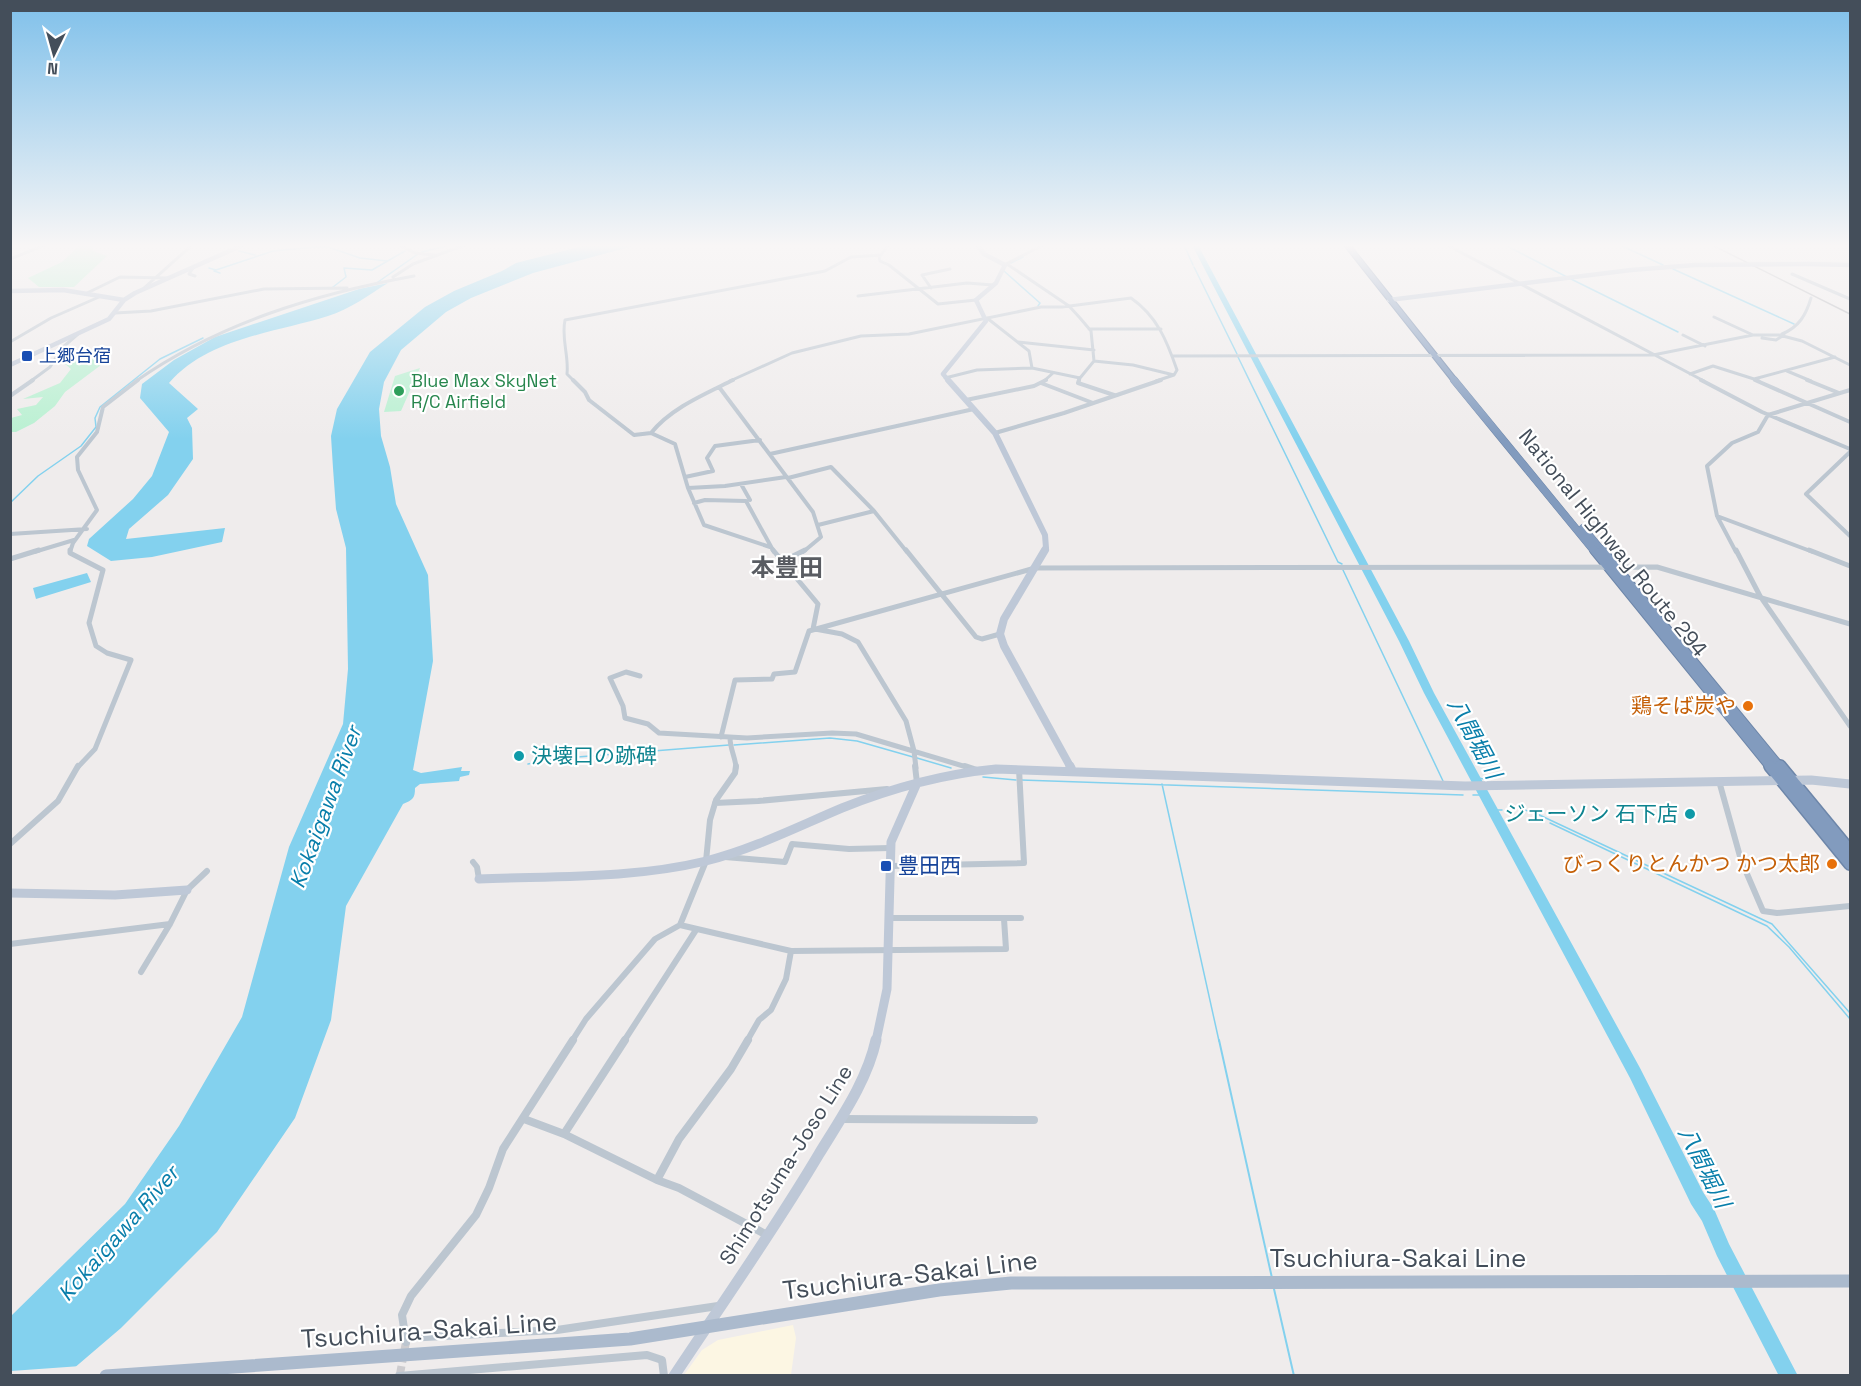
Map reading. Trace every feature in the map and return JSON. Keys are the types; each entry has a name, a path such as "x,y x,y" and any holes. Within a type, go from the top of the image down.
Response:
{"highway":[{"name":"National Highway Route 294","path":"1400,310 1787,780 1851,864"},
{"name":"National Highway Route 294","path":"1787,780 1851,851"}],"main road":[{"path":"10,365 109,319 117,310"},
{"path":"981,310 986,318 943,374 995,433 1045,535 1046,548 1004,619 1000,634 1004,646 1073,772"},
{"path":"479,879 637,871 706,861 768,841 890,790 979,771 1019,776 1073,772 1465,786 1787,780 1851,784"},
{"name":"Shimotsuma-Joso Line","path":"674,1376 789,1204 864,1078 876,1047 886,996 891,848 894,834 917,783"},
{"path":"10,893 115,895 187,890"},
{"name":"Tsuchiura-Sakai Line","path":"106,1376 579,1344 705,1327 939,1290 1021,1283 1851,1281"}],"street":[{"path":"10,342 70,310"},
{"path":"115,313 158,310"},
{"path":"10,844 58,801 75,770 95,749 131,660 107,653 96,646 89,623 102,570 70,554 70,548 87,529 97,510 93,495 77,470 78,453 98,430 98,414 105,405 164,360 217,332 278,310"},
{"path":"620,310 565,320 561,336 569,362 568,375 581,387 589,400 634,435 651,433 675,444 688,488 704,525 770,547"},
{"path":"651,433 653,428 675,411 719,387 773,360 811,347 861,336 909,334 1028,310"},
{"path":"1072,310 1089,329 1094,350 1094,361 1078,383 1115,396"},
{"path":"995,433 1174,375 1177,370 1161,329 1146,310"},
{"path":"1568,310 1768,415 1851,451 1806,494 1851,536"},
{"path":"1781,335 1797,326 1807,310"},
{"path":"1714,317 1753,335"},
{"path":"986,318 1029,351 1032,368"},
{"path":"1089,329 1161,329"},
{"path":"10,396 50,367 62,348 78,334"},
{"path":"1683,335 1705,346"},
{"path":"1172,356 1653,355 1753,335 1781,335 1802,341 1851,365"},
{"path":"1018,342 1094,350"},
{"path":"1754,379 1835,357"},
{"path":"1094,361 1133,365 1174,375"},
{"path":"1690,375 1713,366 1754,379 1851,422"},
{"path":"945,378 977,370 1032,368 1080,378"},
{"path":"1786,371 1839,393"},
{"path":"966,400 1041,383 1053,373"},
{"path":"1041,383 1063,393 1075,394 1093,403"},
{"path":"719,387 813,512 818,525 821,537 800,555 781,562"},
{"path":"1851,390 1768,415 1758,432 1732,443 1707,466 1717,516 1760,596 1851,726"},
{"path":"770,454 974,409"},
{"path":"685,477 713,471 707,458 715,446 760,440"},
{"path":"688,488 787,478 831,467 874,511 976,637 982,639 1000,634"},
{"path":"694,503 705,500 750,500 741,484"},
{"path":"746,501 770,547 819,604 813,629"},
{"path":"818,525 874,511"},
{"path":"1717,516 1851,566"},
{"path":"10,534 87,529"},
{"path":"10,559 76,540"},
{"path":"720,737 735,680 772,679 774,674 795,672 809,631 1035,568 1657,567 1851,624"},
{"path":"813,629 842,634 858,642 902,712 914,752 917,783"},
{"path":"640,676 626,672 610,678 624,706 624,718 648,723 654,726 659,733 665,735 720,737 730,740 845,733 979,771"},
{"path":"720,1306 557,1330 406,1340 402,1315 411,1296 476,1215 489,1188 502,1149 524,1119 586,1019 655,939 680,925 706,861 710,820 715,803 735,772 736,764 730,750 730,740"},
{"path":"890,866 1024,863 1019,776"},
{"path":"1719,781 1740,860 1763,911 1777,913 1851,906"},
{"path":"715,803 749,804 886,788 890,790"},
{"path":"718,857 785,862 792,844 849,849 891,848"},
{"path":"473,862 477,867 479,879"},
{"path":"141,972 170,924 187,890 207,871"},
{"path":"889,918 1021,918"},
{"path":"680,925 791,951 1006,949 1004,919"},
{"path":"10,944 170,924"},
{"path":"564,1134 696,930"},
{"path":"657,1180 679,1139 731,1070 759,1020 771,1010 786,979 791,951"},
{"path":"524,1119 564,1134 707,1202 767,1235"},
{"path":"840,1119 1034,1120"},
{"path":"399,1376 647,1355 662,1360 664,1376"}],"shaded area":[{"path":"793,1325 796,1338 791,1375 684,1375 702,1350 718,1340"}],"green space":[{"path":"96,354 109,359 65,392 55,406 34,423 16,432 11,432 11,418 22,415 17,409 36,405 43,397 23,399 60,383 71,369 65,364"},
{"name":"Blue Max SkyNet R/C Airfield","path":"420,368 401,411 384,412 395,376"}],"water":[{"path":"297,310 345,310 222,347 185,368 169,383 198,409 187,418 192,428 193,459 168,495 129,529 126,539 225,528 222,542 152,557 111,561 87,546 89,539 133,499 152,476 169,432 140,398 142,384 174,360 215,337"},
{"name":"Kokaigawa River","path":"422,310 450,310 401,350 384,382 379,409 381,436 390,467 396,504 428,575 433,661 413,770 421,773 462,767 461,771 470,771 469,775 460,777 459,781 420,784 415,788 414,796 403,804 346,906 331,1020 295,1118 217,1232 121,1328 66,1375 11,1376 11,1316 125,1204 179,1126 242,1017 289,847 343,724 348,669 346,548 336,509 331,436 337,409 370,352"},
{"path":"87,573 91,582 36,599 33,588"}],"pier":[{"path":"81,1366 70,1376 11,1375 11,1371"}],"waterway":[{"path":"1215,310 1237,354"},
{"name":"八間堀川","path":"1229,310 1404,641 1429,693 1635,1073 1789,1376"},
{"path":"1633,310 1678,332"},
{"path":"1762,310 1794,324"},
{"path":"10,503 38,476 81,446 96,427 95,418 100,407 160,359 203,338"},
{"path":"1238,357 1338,562 1342,564"},
{"path":"1343,570 1443,781"},
{"path":"734,745 830,738 857,741 913,757"},
{"path":"528,764 552,759 729,745"},
{"path":"917,758 951,768"},
{"path":"983,777 1016,780"},
{"path":"1476,778 1485,779"},
{"path":"1021,780 1162,785"},
{"path":"1162,785 1463,795"},
{"path":"1162,785 1219,1041"},
{"path":"1473,795 1484,795"},
{"name":"八間堀川","path":"1491,810 1502,810"},
{"path":"1524,810 1533,812 1772,924 1850,1013"},
{"path":"1550,823 1767,926 1789,947 1850,1019"},
{"path":"1219,1040 1272,1278"},
{"path":"1274,1289 1294,1376"}],"tunnel":[{"path":"400,1374 406,1342"}],"railway":[{"path":"1841,310 1850,314"}],"place":[{"name":"上郷台宿","path":"27,356"},
{"name":"Blue Max SkyNet R/C Airfield","path":"399,391"},
{"name":"鶏そば炭や","path":"1748,706"},
{"name":"決壊口の跡碑","path":"519,756"},
{"name":"ジェーソン 石下店","path":"1690,814"},
{"name":"びっくりとんかつ かつ太郎","path":"1832,864"},
{"name":"豊田西","path":"886,866"}],"district":[{"name":"本豊田","path":"787,568"}]}
